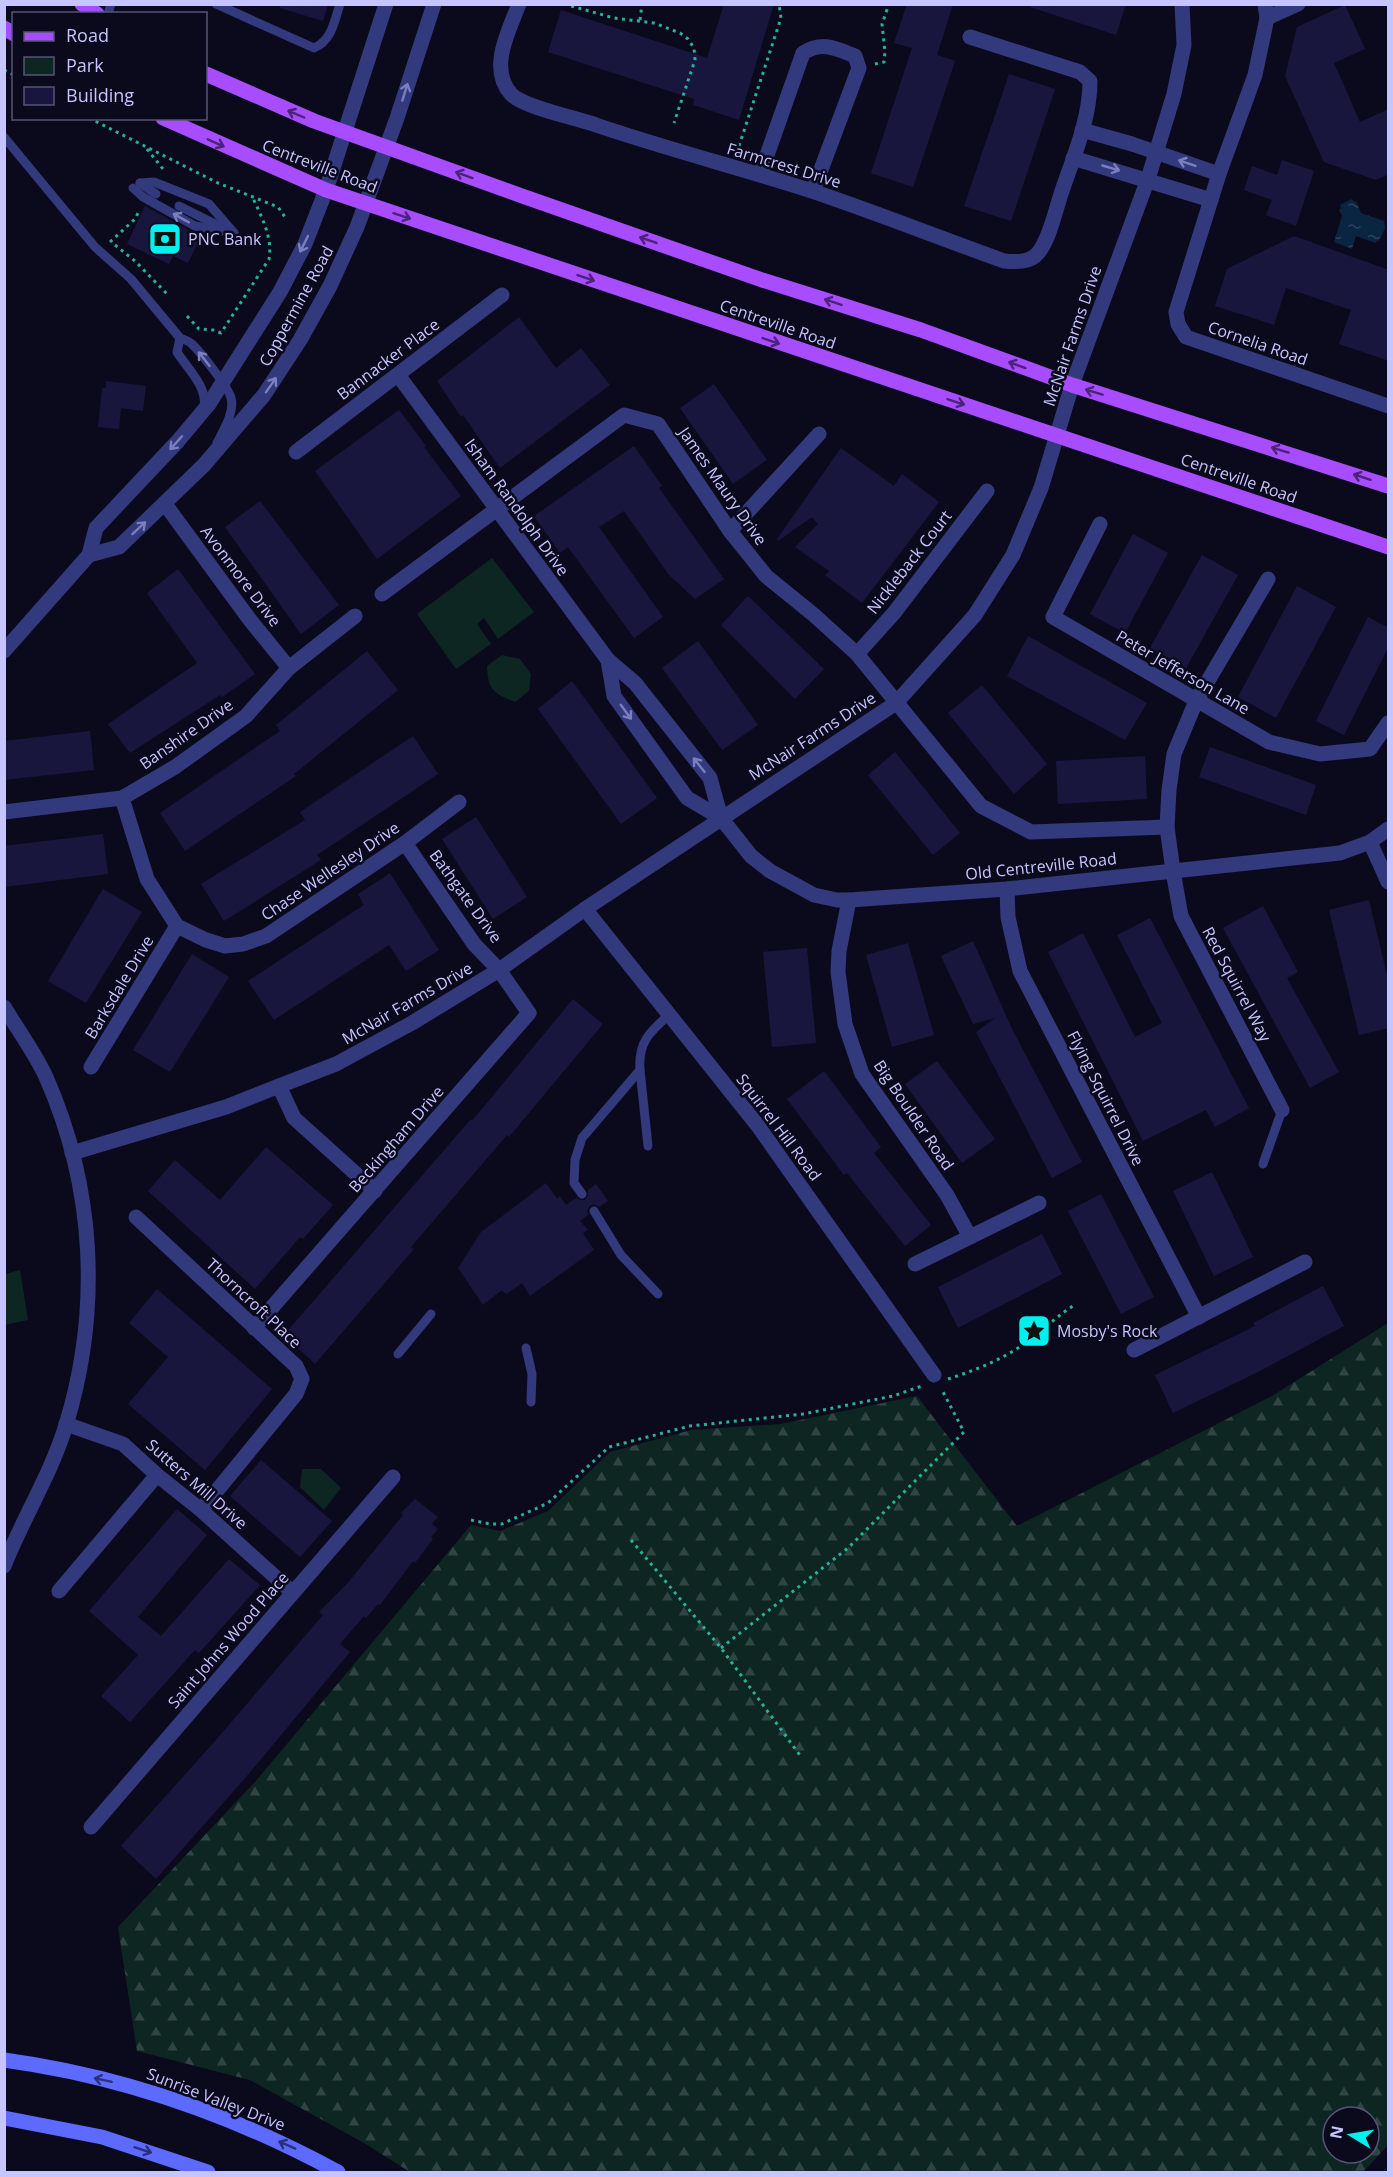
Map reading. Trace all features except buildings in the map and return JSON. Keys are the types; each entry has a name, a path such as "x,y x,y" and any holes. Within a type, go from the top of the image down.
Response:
{"main road":[{"path":"207,74 301,116 387,148 762,280 921,330 1072,385 1389,486"},
{"name":"Centreville Road","path":"168,120 326,190 1389,547"},
{"name":"Sunrise Valley Drive","path":"4,2060 111,2082 167,2097 294,2148 338,2172"},
{"path":"4,2118 102,2137 208,2172"}],"street":[{"name":"Coppermine Road","path":"4,651 89,555 96,528 200,416 223,384 280,292 304,244 326,190 386,4"},
{"name":"Coppermine Road","path":"89,555 119,547 204,465 264,395 295,349 330,286 367,204 434,4"},
{"name":"Farmcrest Drive","path":"519,4 500,64 502,80 512,95 532,105 665,148 813,191 1004,261 1022,262 1038,254 1050,229 1082,130 1090,98 1090,81 1080,72 970,37"},
{"name":"McNair Farms Drive","path":"72,1153 226,1107 336,1064 412,1023 499,970 585,909 896,703 975,615 1013,555 1041,488 1072,385 1148,179 1174,94 1184,45 1182,4"},
{"path":"1266,11 1298,4"},
{"name":"Cornelia Road","path":"1266,11 1255,75 1219,174 1176,312 1178,324 1186,337 1389,406"},
{"path":"760,175 802,53 814,46 835,48 855,56 859,68 813,191"},
{"path":"1082,130 1219,174"},
{"path":"1073,158 1211,200"},
{"name":"Bannacker Place","path":"296,452 502,295"},
{"name":"Isham Randolph Drive","path":"398,375 608,660 635,682 710,778 721,818"},
{"name":"James Maury Drive","path":"382,594 624,415 658,424 730,531 766,576 857,654 981,806 1031,832 1167,828"},
{"path":"730,531 819,434"},
{"name":"Nickleback Court","path":"857,654 894,613 987,491"},
{"name":"Avonmore Drive","path":"165,504 250,620 290,668"},
{"name":"Peter Jefferson Lane","path":"1100,524 1053,617 1269,742 1320,753 1370,749 1389,723"},
{"name":"Red Squirrel Way","path":"1268,579 1196,701 1174,754 1167,828 1181,916 1282,1110"},
{"name":"Banshire Drive","path":"4,812 122,798 175,767 246,716 290,668 355,616"},
{"name":"Isham Randolph Drive","path":"608,660 614,696 687,798 721,818"},
{"path":"122,798 147,879 177,926"},
{"name":"Chase Wellesley Drive","path":"177,926 225,946 243,944 266,936 405,843 459,802"},
{"name":"Old Centreville Road","path":"721,818 751,856 770,871 814,895 837,900 1007,889 1340,853 1370,842 1389,829"},
{"path":"1370,842 1389,882"},
{"name":"Bathgate Drive","path":"405,843 474,944 499,970"},
{"name":"Flying Squirrel Drive","path":"1007,889 1008,917 1020,970 1199,1317"},
{"name":"Big Boulder Road","path":"849,900 839,951 838,972 845,1024 862,1074 947,1195 970,1237"},
{"name":"Squirrel Hill Road","path":"585,909 758,1126 935,1378"},
{"name":"Barksdale Drive","path":"91,1066 177,926"},
{"name":"Beckingham Drive","path":"254,1328 530,1013 499,970"},
{"path":"4,1007 45,1077 72,1153 85,1208 89,1254 89,1303 83,1357 66,1424 54,1457 4,1566"},
{"path":"279,1086 294,1118 375,1191"},
{"path":"915,1264 1039,1203"},
{"name":"Thorncroft Place","path":"136,1217 296,1366 302,1379 296,1394 201,1510"},
{"path":"1134,1350 1305,1262"},
{"name":"Sutters Mill Drive","path":"66,1424 123,1444 292,1592"},
{"path":"58,1591 157,1475"},
{"name":"Saint Johns Wood Place","path":"91,1827 393,1477"}],"lane":[{"path":"216,4 230,7 314,48 324,44 330,34 340,4"},
{"path":"4,136 95,247 126,274 180,338 191,342 223,384 231,398 231,407 226,425 204,465"},
{"path":"137,186 154,182 209,204 234,233"},
{"path":"137,186 156,194"},
{"path":"137,186 143,197 195,226 234,233"},
{"path":"179,206 234,233"},
{"path":"180,338 177,352 201,386 205,396 200,416"},
{"path":"648,1146 639,1056 645,1040 669,1015"},
{"path":"582,1194 574,1183 575,1160 582,1138 640,1070"},
{"path":"1263,1164 1282,1110"},
{"path":"594,1211 621,1255 658,1294"},
{"path":"398,1354 431,1314"},
{"path":"526,1348 532,1374 531,1402"}],"path":[{"path":"564,4 614,18 640,20 680,33 694,48 695,60 674,123"},
{"path":"640,20 642,4"},
{"path":"739,146 782,18 779,4"},
{"path":"859,68 884,62 882,24 888,4"},
{"path":"93,120 218,183 278,207 287,220"},
{"path":"146,147 163,169 154,182"},
{"path":"187,316 199,329 221,333 269,259 271,248 269,236 252,195"},
{"path":"143,197 136,208 140,212 135,219 109,241 135,261 170,296"},
{"path":"471,1520 502,1524 548,1503 609,1447 690,1426 803,1414 893,1396 935,1378 963,1374 1021,1347 1073,1306"},
{"path":"721,1648 848,1548 964,1432 935,1378"},
{"path":"631,1540 721,1648 802,1758"}],"green space":[{"path":"492,558 534,612 498,639 484,618 477,624 491,644 456,669 417,614"},
{"path":"502,655 520,659 531,674 529,691 515,702 501,696 490,686 487,666"},
{"path":"20,1270 28,1320 5,1325 5,1274"},
{"path":"1388,1323 1388,2145 1381,2153 1381,2105 1321,2105 1321,2165 1369,2165 1363,2172 410,2172 364,2143 250,2080 137,2051 118,1927 255,1782 471,1525 500,1531 548,1511 610,1452 691,1430 780,1424 917,1396 1017,1526 1272,1396"},
{"path":"302,1469 321,1469 341,1488 324,1510 300,1487"}],"water":[{"path":"1352,199 1356,201 1361,213 1384,221 1385,228 1376,243 1356,236 1352,249 1334,242 1342,216 1339,210 1340,205"}],"place":[{"name":"PNC Bank","path":"165,239"},
{"name":"Mosby's Rock","path":"1034,1331"}]}
